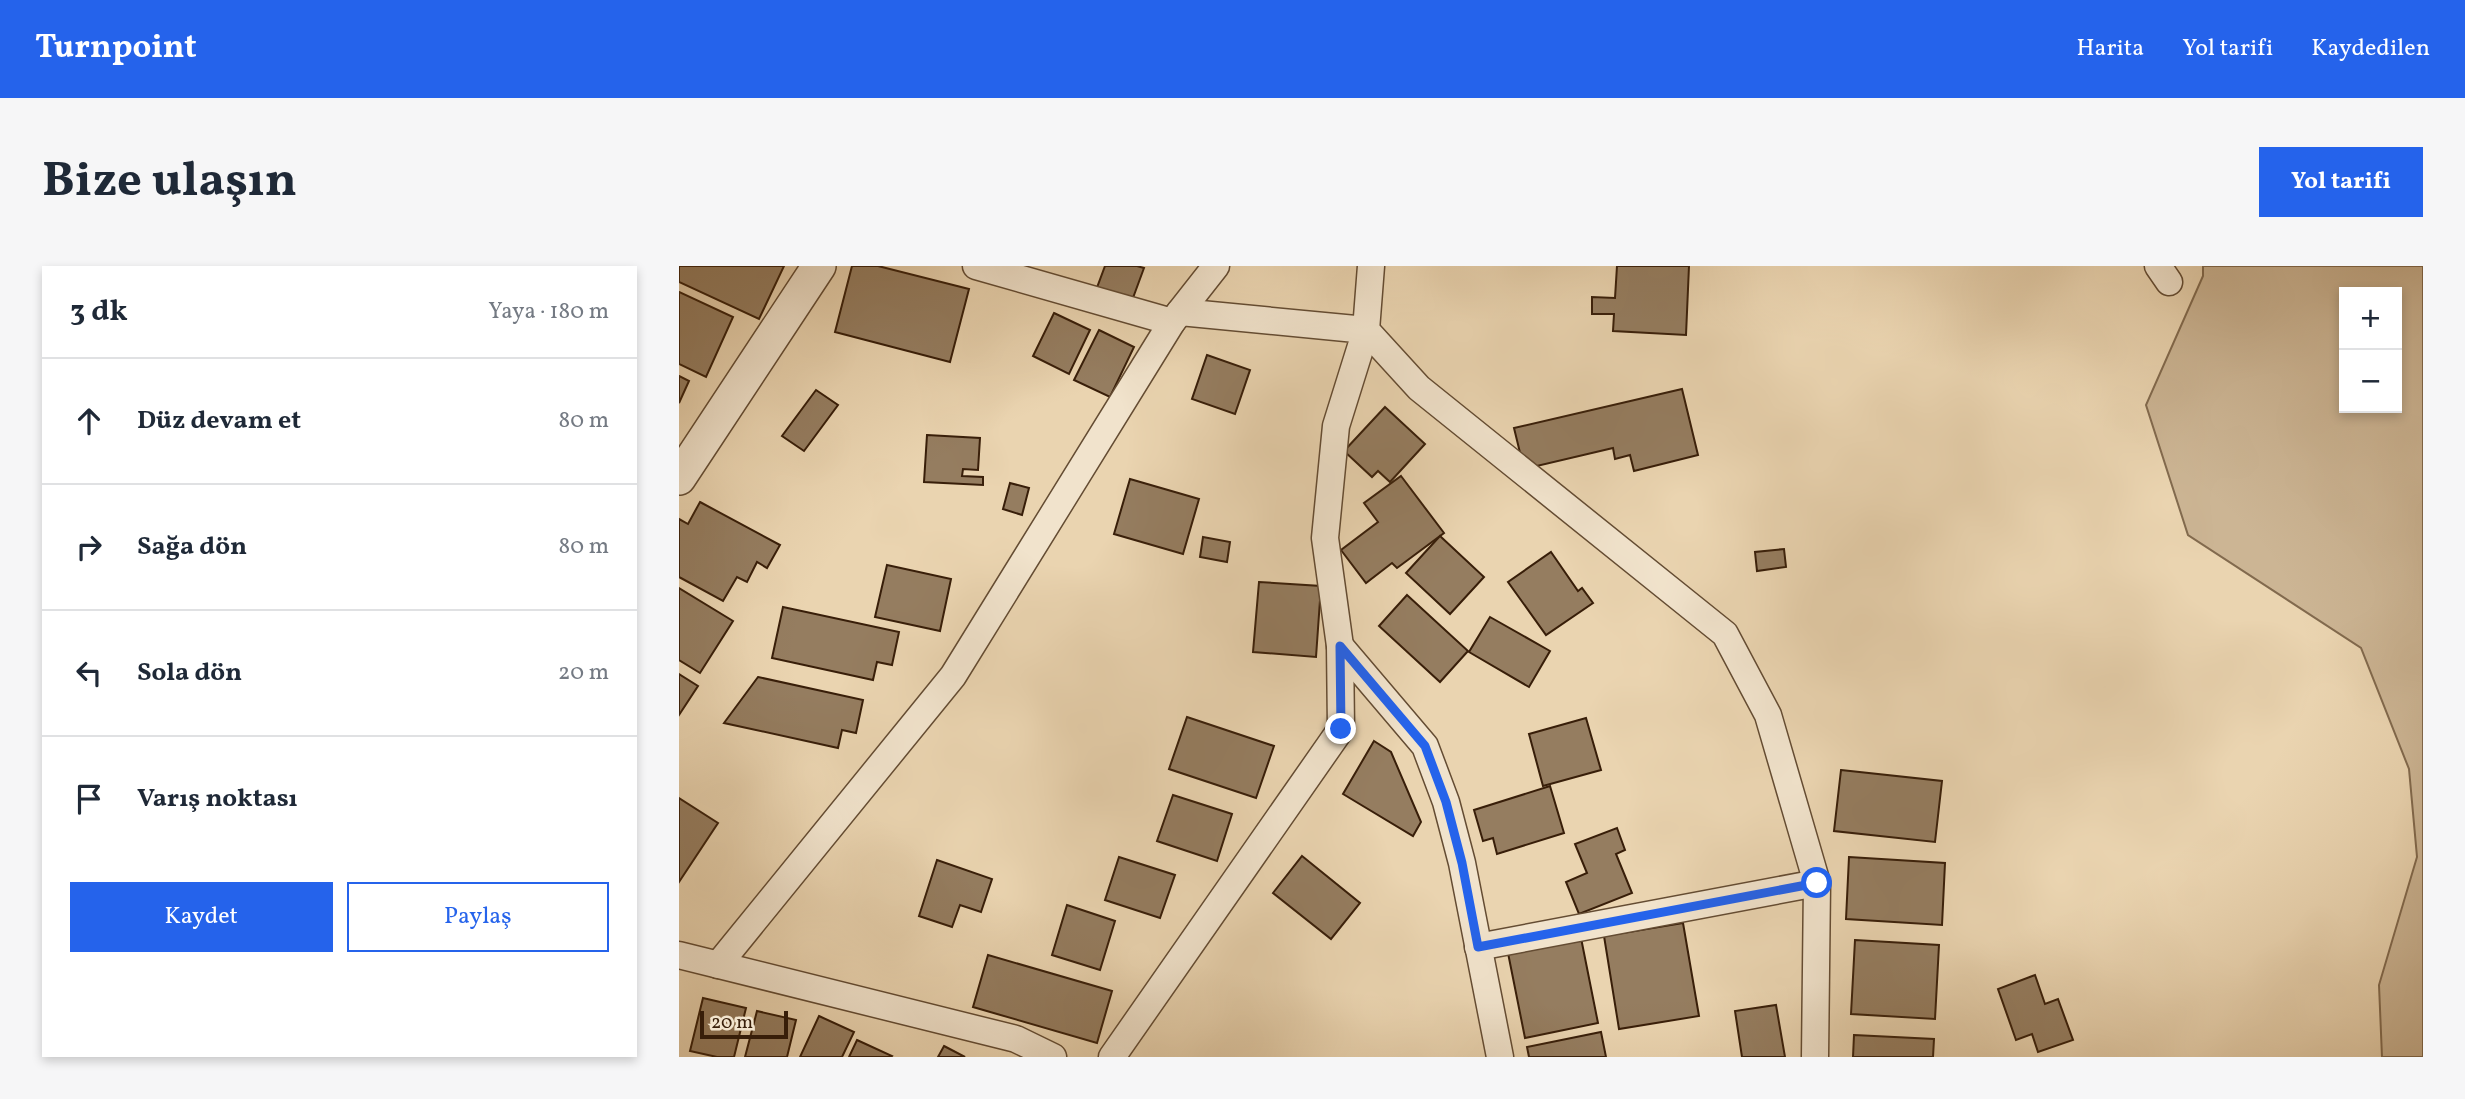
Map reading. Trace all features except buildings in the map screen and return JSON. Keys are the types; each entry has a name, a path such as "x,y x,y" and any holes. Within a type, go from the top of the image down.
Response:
{"street":[{"path":"679,478 819,266"},
{"path":"976,266 1176,317 1366,331 1419,388 1725,634 1768,715 1817,883 1815,1057"},
{"path":"718,965 953,676 1176,317 1216,266"},
{"path":"1112,1057 1341,729 1340,646 1325,538 1336,426 1366,331 1371,266"},
{"path":"1340,646 1425,746 1446,802 1462,863 1500,1057"},
{"path":"1478,947 1817,883"},
{"path":"679,955 1016,1038 1053,1057"}],"shaded area":[{"path":"2203,266 2423,266 2423,1057 2382,1057 2379,985 2417,857 2409,769 2361,648 2188,535 2146,405 2203,276"}],"route":[{"path":"1341,729 1340,646 1425,746 1446,802 1462,863 1478,947 1817,883"}]}
